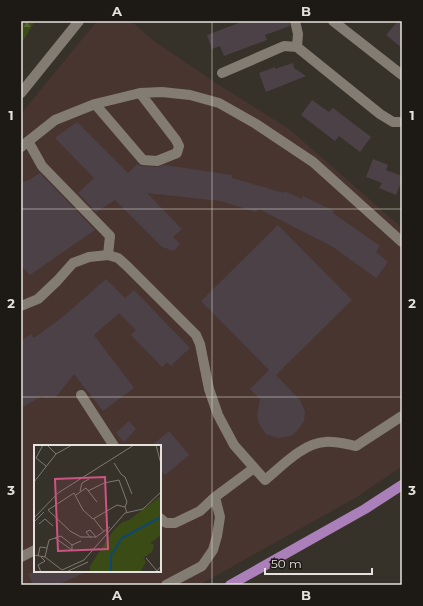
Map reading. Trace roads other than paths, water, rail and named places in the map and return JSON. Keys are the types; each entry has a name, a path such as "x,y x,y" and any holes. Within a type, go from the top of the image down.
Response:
{"main road":[{"path":"230,585 365,509 402,485"}],"street":[{"path":"21,93 79,21"},
{"path":"294,21 298,34 297,47"},
{"path":"333,21 402,75"},
{"path":"222,73 284,46 297,47 380,114 393,122 402,122"},
{"path":"108,255 110,236 42,166 24,144 55,120 95,104 140,93 162,92 190,95 219,103 244,117 313,162 402,242"},
{"path":"95,104 143,160 157,161 177,153 179,146 176,140 140,93"},
{"path":"21,306 38,299 73,263 89,257 108,255 118,258 196,335 200,344 209,389 218,415 234,444 265,480 300,451 324,442 334,442 356,446 402,416"},
{"path":"81,395 113,445"},
{"path":"161,519 166,522 175,523 200,511 215,497 254,468"},
{"path":"166,585 202,566 213,550 220,517 215,497"},
{"path":"21,557 34,550"}]}
